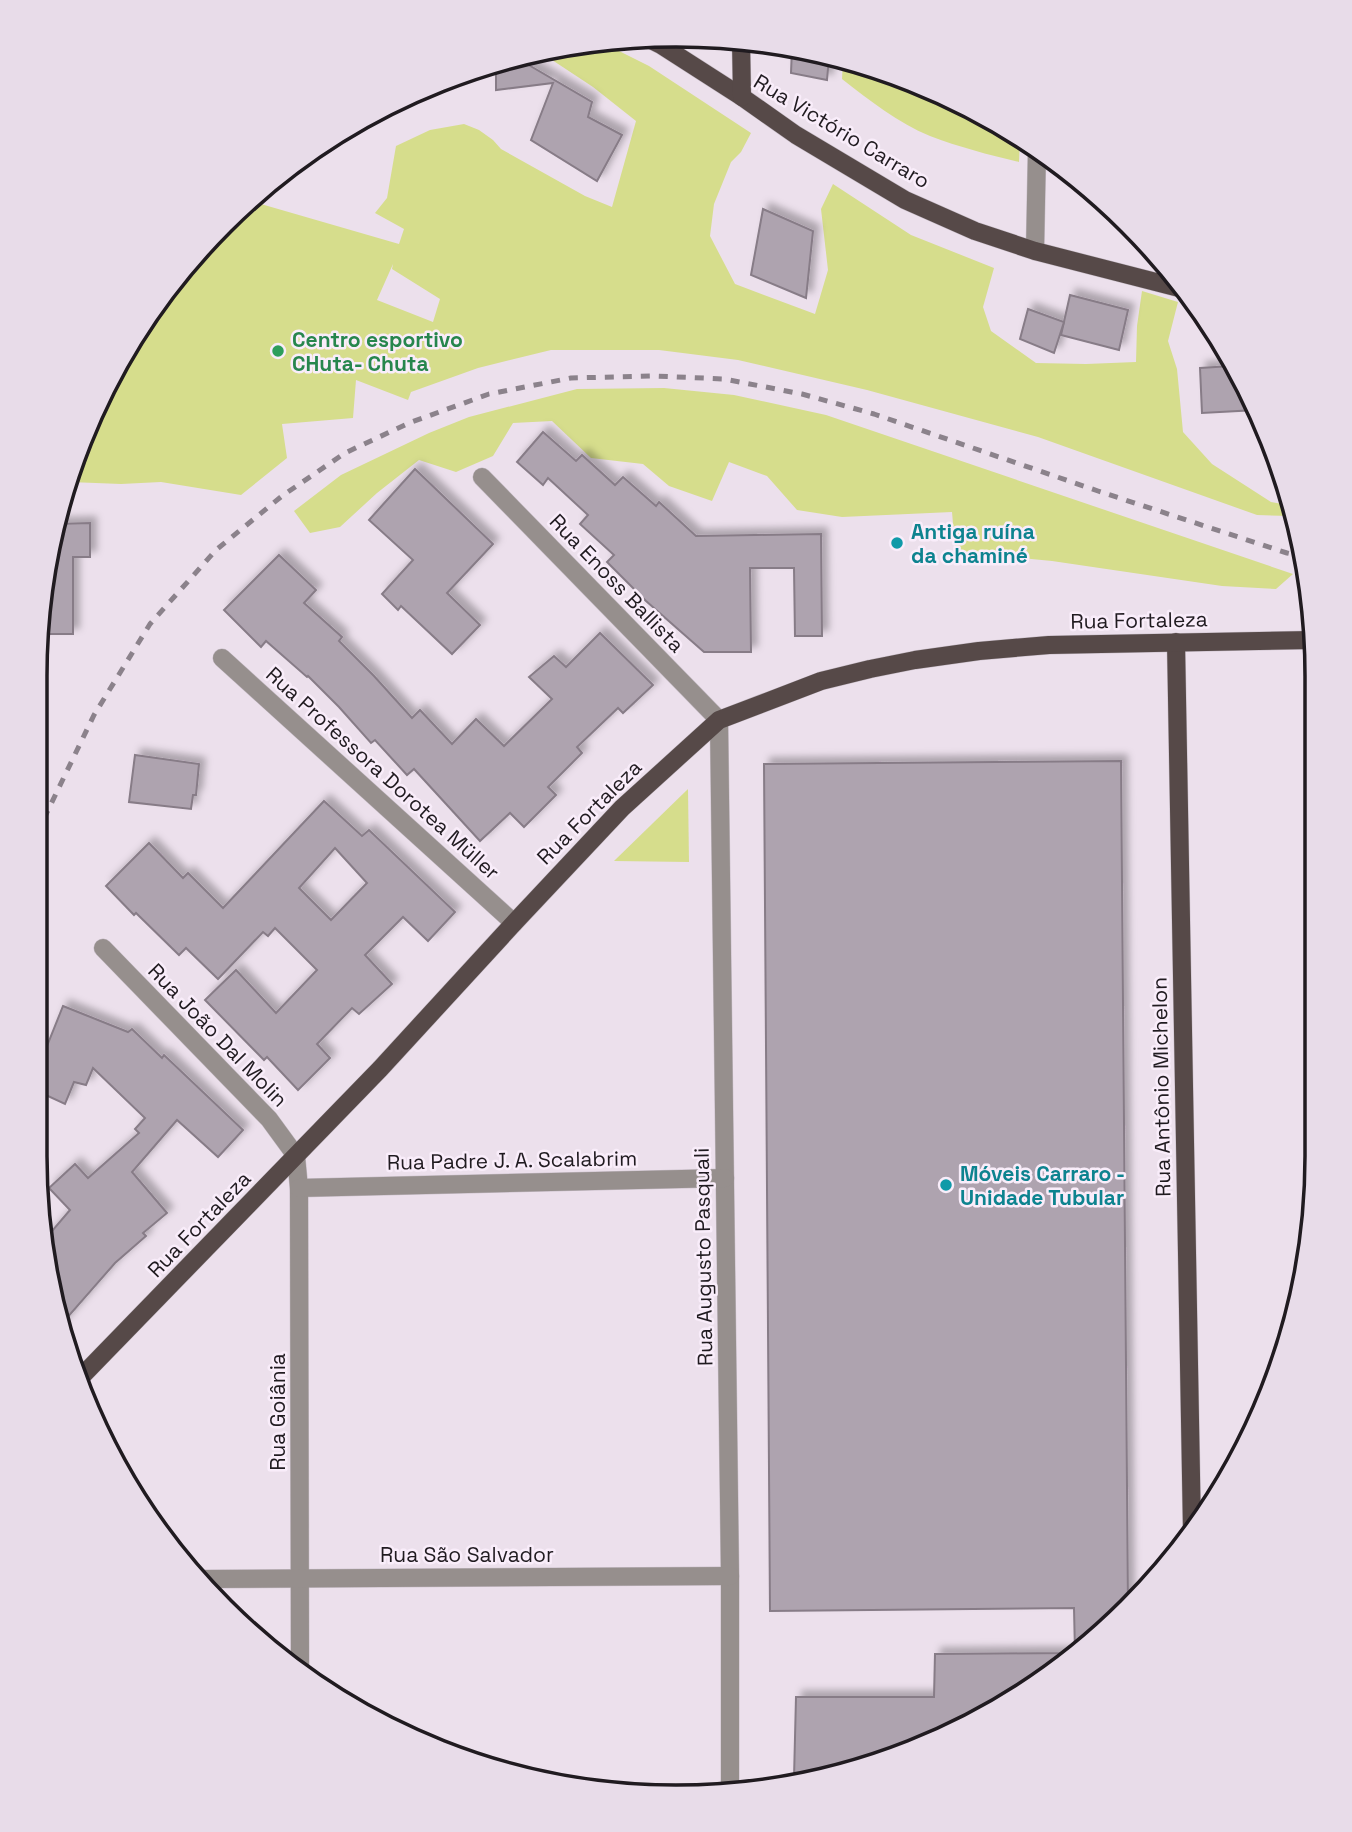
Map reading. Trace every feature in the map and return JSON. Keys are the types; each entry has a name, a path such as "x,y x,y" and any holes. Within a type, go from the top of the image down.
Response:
{"main road":[{"name":"Rua Victório Carraro","path":"665,48 796,135 905,200 975,231 1035,251 1169,285"},
{"path":"741,51 742,97"},
{"name":"Rua Fortaleza","path":"86,1372 380,1069 622,808 719,720 821,681 915,660 1049,645 1303,640"},
{"name":"Rua Antônio Michelon","path":"1176,642 1192,1515"}],"street":[{"path":"1035,251 1037,161"},
{"name":"Rua Enoss Ballista","path":"482,477 719,720"},
{"name":"Rua Professora Dorotea Müller","path":"222,658 514,923"},
{"name":"Rua Augusto Pasquali","path":"719,720 730,1576 730,1782"},
{"name":"Rua João Dal Molin","path":"103,948 269,1119 296,1156"},
{"name":"Rua Goiânia","path":"296,1156 299,1188 300,1660"},
{"name":"Rua Padre J. A. Scalabrim","path":"299,1188 725,1178"},
{"name":"Rua São Salvador","path":"210,1579 730,1576"}],"green space":[{"path":"618,51 649,66 751,133 741,152 731,162 714,204 710,236 735,284 815,314 828,270 821,209 833,184 911,235 994,268 983,307 991,331 1036,363 1136,362 1142,291 1178,302 1168,341 1177,369 1183,432 1212,464 1271,502 1280,504 1284,516 1257,515 1038,437 867,390 738,360 659,350 551,350 478,368 411,392 408,400 356,380 353,418 282,424 287,458 241,495 161,482 78,482 95,435 112,398 153,327 203,261 260,204 399,244 404,229 375,213 387,198 396,146 430,130 464,124 479,130 501,149 585,196 612,207 636,121 593,87 551,59","holes":["393,264 392,269 440,299 433,322 377,300"]},
{"path":"842,70 917,95 954,112 1020,150 1019,162 930,136 884,111 842,79"},
{"path":"664,388 734,395 826,415 1293,574 1276,589 1222,586 992,555 956,558 952,512 842,517 797,510 767,476 729,462 712,501 669,486 643,464 591,458 552,421 513,423 493,456 456,472 419,460 340,527 310,533 294,511 341,475 469,417 577,389"},
{"path":"688,789 689,862 614,861"}],"building":[{"path":"792,58 828,66 827,80 791,73"},
{"path":"529,65 592,102 588,117 622,135 597,181 531,140 553,83 496,90 496,74"},
{"path":"763,209 813,231 806,298 751,275"},
{"path":"1070,295 1128,310 1119,350 1061,335"},
{"path":"1028,309 1064,322 1054,353 1020,339"},
{"path":"1223,366 1246,411 1202,413 1200,368"},
{"path":"543,432 576,461 582,455 615,485 623,477 656,506 659,502 696,536 821,534 822,636 795,636 794,568 750,568 751,652 704,652 607,562 614,555 580,524 588,515 548,478 543,485 517,462"},
{"path":"415,469 493,544 447,593 480,625 452,654 401,606 398,610 382,594 413,560 369,520"},
{"path":"90,523 90,557 73,557 73,634 49,634 59,553 66,524"},
{"path":"279,555 316,590 304,603 342,637 339,641 412,718 420,710 452,744 476,719 504,746 552,699 529,677 554,656 566,667 600,633 653,685 623,713 618,708 577,747 582,753 548,787 556,795 524,827 510,813 480,841 414,769 407,775 375,740 371,743 308,676 266,641 261,647 224,610"},
{"path":"135,755 199,764 196,795 193,795 191,809 129,802"},
{"name":"Móveis Carraro - Unidade Tubular","path":"1121,761 1128,1594 1075,1642 1074,1608 770,1611 764,764"},
{"path":"324,801 362,836 369,830 455,912 428,941 403,917 365,955 392,984 359,1014 352,1008 317,1044 330,1058 298,1090 267,1057 264,1060 205,1000 236,970 276,1013 317,970 275,928 268,936 263,932 218,979 186,948 179,955 106,886 149,843 183,878 188,873 223,908","holes":["335,848 367,883 331,920 299,888"]},
{"path":"63,1006 128,1032 132,1029 162,1058 164,1055 243,1130 218,1157 177,1120 132,1172 167,1213 143,1233 146,1236 115,1263 68,1316 59,1279 52,1231 70,1210 49,1188 75,1164 88,1178 139,1133 135,1129 145,1118 93,1068 86,1085 74,1082 65,1104 47,1096 47,1046"},
{"name":"Móveis Carraro - Unidade Tubular","path":"1061,1653 990,1701 917,1737 839,1763 794,1774 796,1697 934,1697 935,1654"}],"railway":[{"path":"47,812 94,715 150,624 216,550 282,496 345,453 409,423 489,394 571,378 655,376 724,379 802,394 874,414 1293,554"}],"place":[{"name":"Centro esportivo CHuta- Chuta","path":"278,351"},
{"name":"Antiga ruína da chaminé","path":"897,543"},
{"name":"Móveis Carraro - Unidade Tubular","path":"946,1185"}]}
